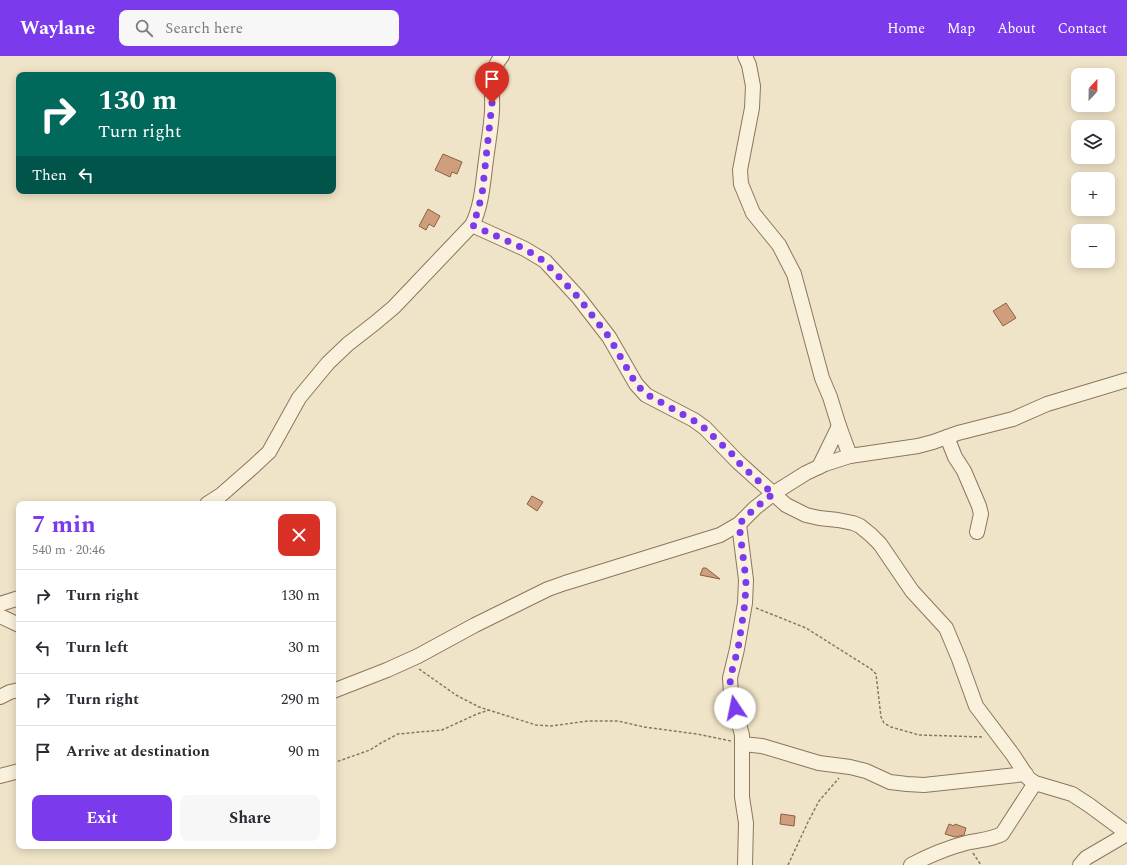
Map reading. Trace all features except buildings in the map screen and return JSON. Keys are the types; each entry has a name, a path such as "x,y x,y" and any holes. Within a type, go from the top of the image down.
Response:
{"street":[{"path":"219,499 269,452 299,398 328,363 348,344 375,324 394,307 472,225 475,220 482,195 492,113 492,76 496,65 502,56"},
{"path":"745,56 749,65 753,86 752,108 746,146 740,170 741,184 753,213 779,245 794,274 822,378 830,396 838,426 850,456"},
{"path":"472,225 525,249 544,261 578,297 609,337 636,384 646,394 700,424 732,454 738,462 786,505 806,515 846,521 860,526 871,534 880,544 912,591 946,628 976,706 1030,778"},
{"path":"336,690 408,661 462,632 565,582 720,535 739,524 755,508 774,493 806,473 819,467 850,456 918,446 958,433 1013,419 1047,404 1127,380"},
{"path":"819,467 838,426"},
{"path":"947,437 979,506 981,514 977,532"},
{"path":"739,524 746,580 745,603 738,649 730,678 731,694 742,735 742,797 746,823 745,865"},
{"path":"0,604 16,599"},
{"path":"0,616 16,624"},
{"path":"0,697 16,691"},
{"path":"742,744 762,746 819,763 850,767 866,771 890,782 924,785 1030,778 1072,794 1089,804 1127,834 1086,858 1080,865"},
{"path":"0,776 16,772"},
{"path":"911,865 966,843 1002,834 1030,778"}],"path":[{"path":"745,603 806,628 871,669 876,674 884,723 891,727 919,734 999,737"},
{"path":"408,661 456,695 479,707 536,725 551,726 588,721 618,721 644,727 697,734 742,744"},
{"path":"336,762 370,750 398,734 442,730 477,714 491,710"},
{"path":"788,865 819,801 850,767"}],"route":[{"path":"492,103 482,195 475,220 472,225 525,249 544,261 578,297 609,337 636,384 654,400 700,424 732,454 738,462 766,488 774,493 755,508 739,524 746,580 745,603 738,649 730,678 731,694 735,708"}]}
